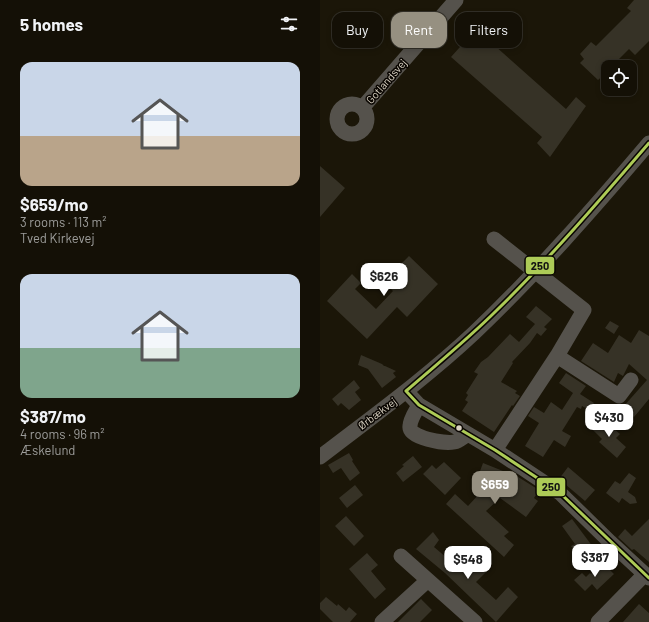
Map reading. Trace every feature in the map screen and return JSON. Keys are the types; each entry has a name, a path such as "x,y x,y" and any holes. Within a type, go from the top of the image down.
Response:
{"street":[{"name":"Gotlandsvej","path":"363,107 456,0"},
{"name":"Ørbækvej","path":"320,457 406,391 473,333 535,272 599,202 649,143"},
{"path":"494,239 584,310 557,356 495,450"},
{"path":"557,356 619,396 631,380"},
{"path":"406,391 419,405 495,450 560,493 647,576 598,622"},
{"path":"419,405 410,425 410,430 415,435 444,443 456,442 468,434"},
{"path":"401,556 475,622"},
{"path":"382,622 428,580"}],"building":[{"path":"634,0 649,0 649,41 635,55 629,49 618,60 601,60 601,77 598,80 580,63 584,59 580,54 591,42 596,46 631,11 627,8"},
{"path":"459,48 497,48 566,109 576,97 586,106 550,157 537,143 542,137 451,57"},
{"path":"320,166 345,188 320,217"},
{"path":"409,256 438,284 407,317 397,307 367,339 327,301 352,274 361,283 355,289 376,309 393,291 382,280 398,263 400,265"},
{"path":"536,306 552,319 544,327 547,329 541,336 537,333 530,343 512,362 513,363 501,382 517,391 515,393 520,396 513,406 512,405 494,432 462,411 468,402 465,400 468,395 466,393 478,374 474,372 481,362 488,357 510,334 519,342 535,324 526,317"},
{"path":"610,321 619,326 614,334 605,328"},
{"path":"639,330 649,336 649,399 634,417 623,407 647,380 629,364 623,376 618,373 614,382 581,361 593,343 608,353 619,335 631,343"},
{"path":"361,355 396,371 393,373 396,377 382,388 368,369 358,365"},
{"path":"566,373 586,386 580,394 594,403 589,410 582,406 581,409 577,407 562,431 571,436 565,447 554,440 543,457 525,446 539,423 528,416 534,407 544,413 551,402 562,410 573,393 559,383"},
{"path":"354,380 360,388 355,392 361,400 349,410 341,403 338,406 332,399"},
{"path":"601,418 620,434 616,438 626,447 617,458 599,442 602,439 592,429"},
{"path":"349,453 353,460 352,461 360,473 350,481 341,468 333,473 328,465"},
{"path":"413,456 422,467 403,482 396,473 404,466 402,465"},
{"path":"444,462 461,478 445,495 423,474 432,465 436,469"},
{"path":"483,463 503,471 510,481 515,475 539,490 534,498 538,501 526,517 500,498 486,511 509,532 504,536 514,545 504,557 446,504 455,494 468,506 480,493 476,489 479,485 476,482"},
{"path":"568,467 595,490 585,501 559,479"},
{"path":"629,473 636,478 628,492 635,497 637,503 630,504 622,498 619,503 606,493 615,481 620,484"},
{"path":"355,485 363,495 347,508 339,498"},
{"path":"346,516 364,536 354,546 335,526"},
{"path":"572,519 593,547 579,557 571,546 575,544 562,526"},
{"path":"649,519 649,562 634,549 632,550 618,537 625,529 632,536"},
{"path":"433,532 439,540 434,547 460,569 461,568 464,570 475,559 487,571 476,582 496,600 508,587 518,597 496,622 445,573 416,549"},
{"path":"367,553 378,565 371,571 386,589 375,599 349,569"},
{"path":"603,563 614,574 597,590 592,584 585,591 574,580 582,573 586,577"},
{"path":"326,597 346,611 349,607 357,614 350,622 333,622 320,609 320,603"},
{"path":"421,599 432,610 420,622 398,622"},
{"path":"639,604 649,613 649,622 623,622"}],"transit line":[{"name":"250","path":"649,143 537,270 475,331 406,391 419,405 495,450 560,493 649,578"}]}
